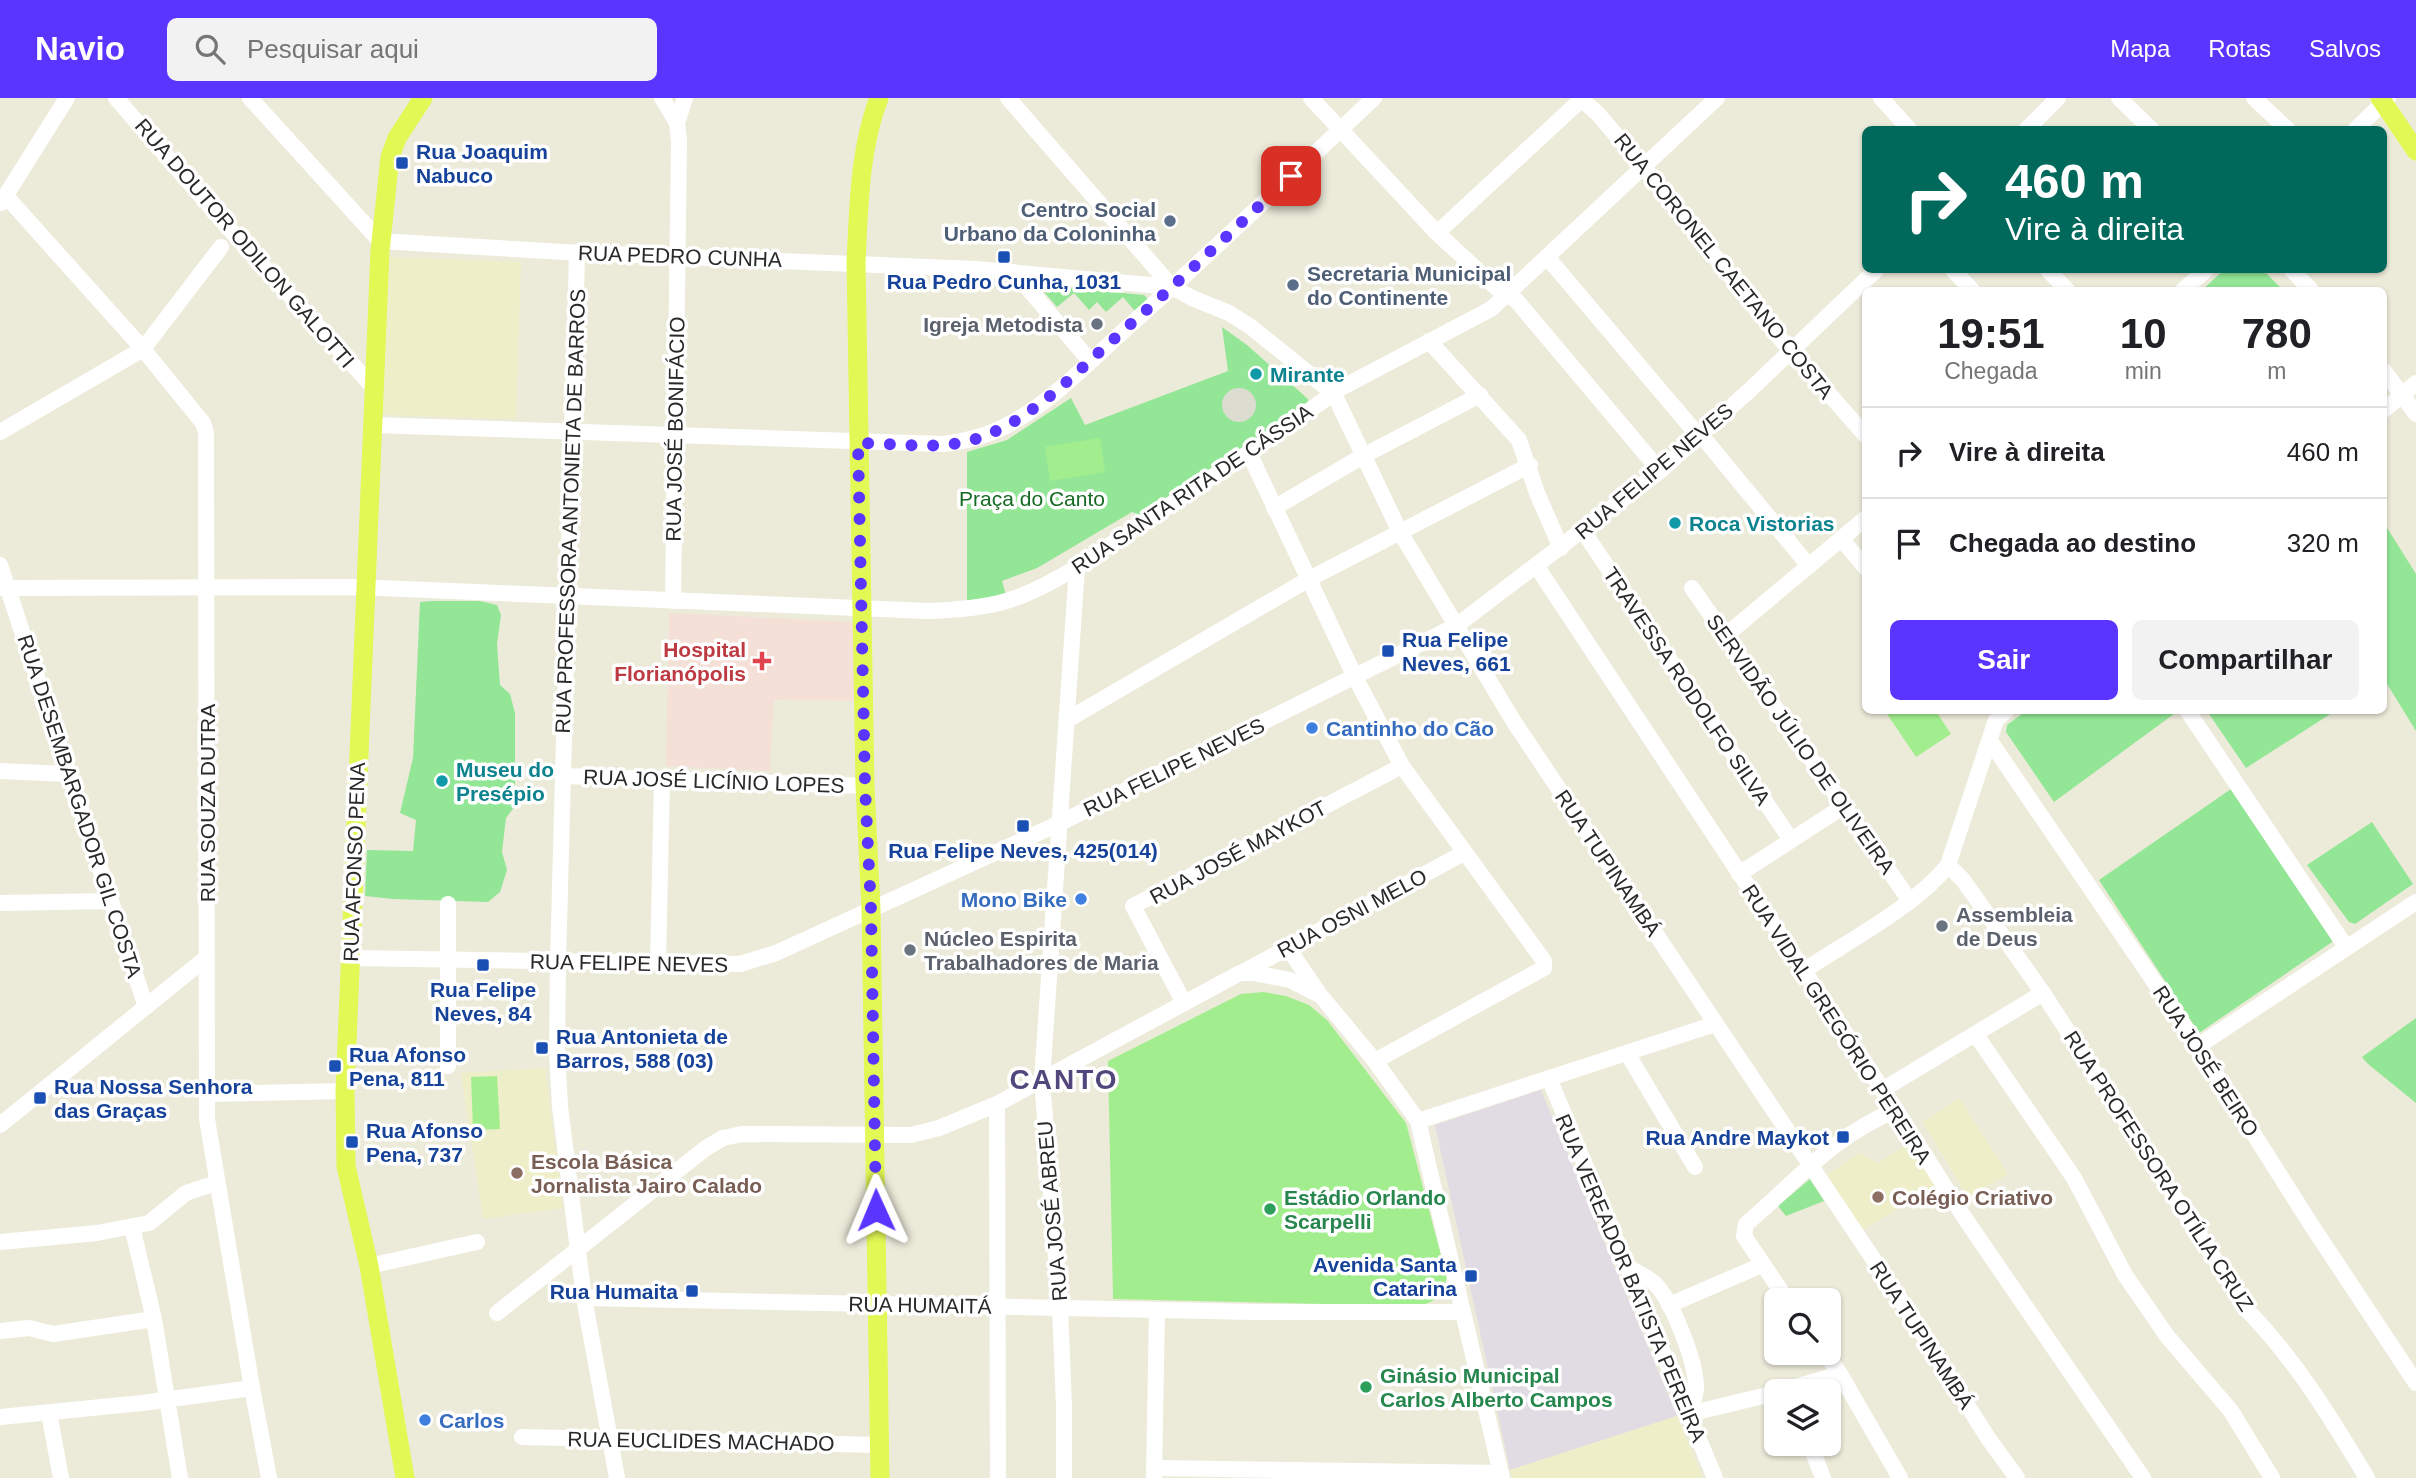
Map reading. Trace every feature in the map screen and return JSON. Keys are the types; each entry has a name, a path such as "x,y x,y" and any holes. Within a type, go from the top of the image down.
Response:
{"main road":[{"path":"380,241 390,157 397,138 423,98"},
{"path":"879,98 861,176 856,262 865,786 871,909 880,1478"},
{"path":"2384,100 2416,152"},
{"name":"RUA AFONSO PENA","path":"380,241 345,1091 346,1166 369,1266 405,1478"}],"street":[{"path":"3,201 67,98"},
{"name":"RUA DOUTOR ODILON GALOTTI","path":"116,98 234,234 374,388"},
{"path":"250,98 380,241"},
{"path":"662,98 677,123"},
{"path":"677,123 685,98"},
{"path":"1009,98 1172,287"},
{"path":"1311,98 1437,233 1506,295 1516,300 1660,471"},
{"path":"373,425 675,434 858,443 943,444 967,441 992,433 1038,405 1090,361 1374,98"},
{"path":"1437,233 1582,98"},
{"name":"RUA CORONEL CAETANO COSTA","path":"1582,98 1643,166 1791,351 1862,431"},
{"name":"RUA SANTA RITA DE CÁSSIA","path":"4,588 366,589 861,610 928,611 987,607 1023,596 1051,583 1334,394 1480,316 1506,295 1717,98"},
{"path":"1881,98 1906,126"},
{"path":"2030,126 2058,98"},
{"path":"2119,98 2148,126"},
{"path":"2254,98 2284,126"},
{"path":"2359,126 2384,100"},
{"name":"RUA JOSÉ BONIFÁCIO","path":"673,601 679,141 677,123"},
{"name":"RUA SOUZA DUTRA","path":"3,201 143,349 203,423 206,433 206,1094 209,1141 269,1478"},
{"name":"RUA PEDRO CUNHA","path":"380,241 577,253 856,262 1014,272 1172,287"},
{"path":"0,432 143,349 221,247"},
{"name":"RUA PROFESSORA ANTONIETA DE BARROS","path":"577,253 558,962 558,1093 584,1298 617,1478"},
{"path":"1547,257 1706,441 1809,566"},
{"path":"1014,272 1090,361"},
{"name":"RUA FELIPE NEVES","path":"350,958 740,964 757,960 871,909 1060,823 1456,626 1660,471 1874,273"},
{"path":"1956,273 1969,287"},
{"path":"2051,273 2064,287"},
{"path":"2186,287 2203,273"},
{"path":"2295,273 2308,287"},
{"name":"RUA TUPINAMBÁ","path":"1172,287 1229,313 1251,327 1334,394 1400,532 1514,722 1906,1308 1987,1438 2017,1478"},
{"path":"1429,341 1519,440 1537,493 1561,548"},
{"path":"2387,375 2416,414"},
{"path":"2387,408 2416,383"},
{"path":"1274,508 1363,456 1480,395"},
{"path":"1249,453 1355,677 1402,766 1544,961 1544,968 1375,1061"},
{"path":"1067,720 1309,579 1530,466"},
{"path":"1725,636 1862,521"},
{"name":"TRAVESSA RODOLFO SILVA","path":"1583,531 1791,841"},
{"path":"1840,539 1862,564"},
{"name":"RUA DESEMBARGADOR GIL COSTA","path":"0,565 4,588 146,1007"},
{"name":"RUA JOSÉ ABREU","path":"1064,1478 1060,1308 1042,1080 1077,567"},
{"name":"RUA VIDAL GREGÓRIO PEREIRA","path":"1537,567 1964,1217 2143,1478"},
{"name":"SERVIDÃO JÚLIO DE OLIVEIRA","path":"1692,588 1910,901"},
{"path":"1803,971 1910,901 1938,878 1948,865 1997,714"},
{"path":"2190,714 2346,947"},
{"name":"RUA JOSÉ BEIRO","path":"1990,741 2198,1046 2416,1383"},
{"name":"RUA JOSÉ MAYKOT","path":"1184,1003 1133,906 1402,766"},
{"path":"0,771 69,774"},
{"name":"RUA JOSÉ LICÍNIO LOPES","path":"563,776 865,786"},
{"path":"658,964 662,779"},
{"path":"1739,874 1844,806"},
{"name":"RUA OSNI MELO","path":"1240,973 1464,853"},
{"name":"RUA PROFESSORA OTÍLIA CRUZ","path":"1948,865 1963,880 2043,993 2249,1311 2288,1355 2327,1411 2367,1478"},
{"path":"0,903 111,901"},
{"path":"2198,1046 2416,902"},
{"path":"448,904 448,1066"},
{"path":"1157,1310 1154,1473 1502,1476 1418,1121 1375,1061 1321,996 1288,948"},
{"path":"0,1125 206,958"},
{"path":"497,1313 578,1247 706,1148 723,1138 742,1134 911,1135 926,1132 997,1104 1240,973 1290,980 1321,996"},
{"path":"1882,1090 2043,993"},
{"path":"1418,1121 1715,1024"},
{"path":"1976,1035 2074,1178 2125,1275 2167,1336 2231,1410 2272,1478"},
{"path":"1627,1053 1695,1167"},
{"name":"RUA VEREADOR BATISTA PEREIRA","path":"1549,1079 1715,1478"},
{"path":"206,1094 345,1091"},
{"path":"997,1104 998,1478"},
{"path":"1778,1288 1744,1236 1746,1224 1824,1152 1850,1134 1896,1110"},
{"path":"0,1242 132,1227 157,1219 186,1193 216,1183"},
{"path":"132,1227 154,1319 180,1478"},
{"path":"369,1266 477,1242"},
{"path":"1669,1304 1762,1265"},
{"path":"1627,1267 1644,1275 1657,1286 1669,1304 1696,1371 1697,1392 1688,1414"},
{"name":"RUA HUMAITÁ","path":"584,1298 1255,1312 1463,1312"},
{"path":"1,1331 29,1328 53,1334 154,1319"},
{"path":"1834,1365 1900,1478"},
{"path":"1824,1379 1840,1374"},
{"path":"0,1417 166,1400 251,1388"},
{"path":"1688,1414 1764,1396"},
{"path":"49,1413 61,1478"},
{"name":"RUA EUCLIDES MACHADO","path":"522,1437 880,1446"},
{"path":"1815,1456 1823,1478"}],"shaded area":[{"path":"386,257 521,262 516,419 380,415"},
{"path":"1239,388 1251,393 1256,405 1251,417 1239,422 1227,417 1222,405 1227,393"},
{"name":"Hospital Florianópolis","path":"669,613 856,622 857,701 774,700 770,771 666,766"},
{"name":"Escola Básica Jornalista Jairo Calado","path":"545,1068 563,1208 483,1219 461,1073"},
{"path":"1541,1090 1677,1416 1510,1470 1435,1125"},
{"name":"Colégio Criativo","path":"1959,1098 2008,1174 1968,1198 1923,1122"},
{"name":"Colégio Criativo","path":"1911,1142 1938,1185 1863,1230 1825,1176 1860,1153 1878,1163"},
{"path":"1677,1416 1703,1478 1512,1478 1510,1470"}],"green space":[{"path":"2221,273 2266,273 2280,287 2205,287"},
{"path":"1038,285 1144,295 1147,301 1135,311 1123,297 1106,312 1097,302 1089,310 1074,293 1057,307"},
{"name":"Praça do Canto","path":"1222,327 1247,345 1308,399 1308,404 1140,515 1132,512 1037,568 1002,581 1006,595 967,601 967,452 1007,440 1071,398 1085,425 1228,371"},
{"path":"1100,438 1105,472 1050,481 1045,447"},
{"path":"2387,528 2416,574 2416,731 2387,684"},
{"path":"480,601 497,605 501,615 497,644 500,685 510,694 515,713 515,806 506,818 502,852 507,870 500,892 488,902 365,896 367,850 413,851 416,820 400,813 413,758 420,602"},
{"path":"1887,714 1938,714 1951,734 1916,757"},
{"path":"2022,714 2174,714 2054,802 2006,732 2007,725"},
{"path":"2209,714 2330,714 2246,768"},
{"path":"2231,789 2335,940 2199,1033 2099,880"},
{"path":"2372,822 2413,884 2355,924 2349,922 2307,865"},
{"name":"Estádio Orlando Scarpelli","path":"1263,992 1286,996 1309,1005 1327,1020 1406,1123 1447,1278 1435,1300 1411,1306 1113,1299 1108,1061 1241,994"},
{"path":"2416,1018 2416,1103 2362,1057"},
{"path":"497,1076 500,1129 473,1130 471,1077"},
{"path":"1810,1179 1824,1201 1786,1216 1778,1206"}],"place":[{"name":"Rua Joaquim Nabuco","path":"402,163"},
{"name":"Centro Social Urbano da Coloninha","path":"1170,221"},
{"name":"Rua Pedro Cunha, 1031","path":"1004,257"},
{"name":"Secretaria Municipal do Continente","path":"1293,285"},
{"name":"Igreja Metodista","path":"1097,324"},
{"name":"Mirante","path":"1256,374"},
{"name":"Roca Vistorias","path":"1675,523"},
{"name":"Rua Felipe Neves, 661","path":"1388,651"},
{"name":"Hospital Florianópolis","path":"762,661"},
{"name":"Cantinho do Cão","path":"1312,728"},
{"name":"Museu do Presépio","path":"442,781"},
{"name":"Rua Felipe Neves, 425(014)","path":"1023,826"},
{"name":"Mono Bike","path":"1081,899"},
{"name":"Assembleia de Deus","path":"1942,926"},
{"name":"Núcleo Espirita Trabalhadores de Maria","path":"910,950"},
{"name":"Rua Felipe Neves, 84","path":"483,965"},
{"name":"Rua Antonieta de Barros, 588 (03)","path":"542,1048"},
{"name":"Rua Afonso Pena, 811","path":"335,1066"},
{"name":"Rua Nossa Senhora das Graças","path":"40,1098"},
{"name":"Rua Andre Maykot","path":"1843,1137"},
{"name":"Rua Afonso Pena, 737","path":"352,1142"},
{"name":"Escola Básica Jornalista Jairo Calado","path":"517,1173"},
{"name":"Colégio Criativo","path":"1878,1197"},
{"name":"Estádio Orlando Scarpelli","path":"1270,1209"},
{"name":"Avenida Santa Catarina","path":"1471,1276"},
{"name":"Rua Humaita","path":"692,1291"},
{"name":"Ginásio Municipal Carlos Alberto Campos","path":"1366,1387"},
{"name":"Carlos","path":"425,1420"}],"district":[{"name":"CANTO","path":"1064,1079"}],"route":[{"path":"876,1210 858,443 943,444 967,441 992,433 1016,420 1066,382 1291,176"}]}
